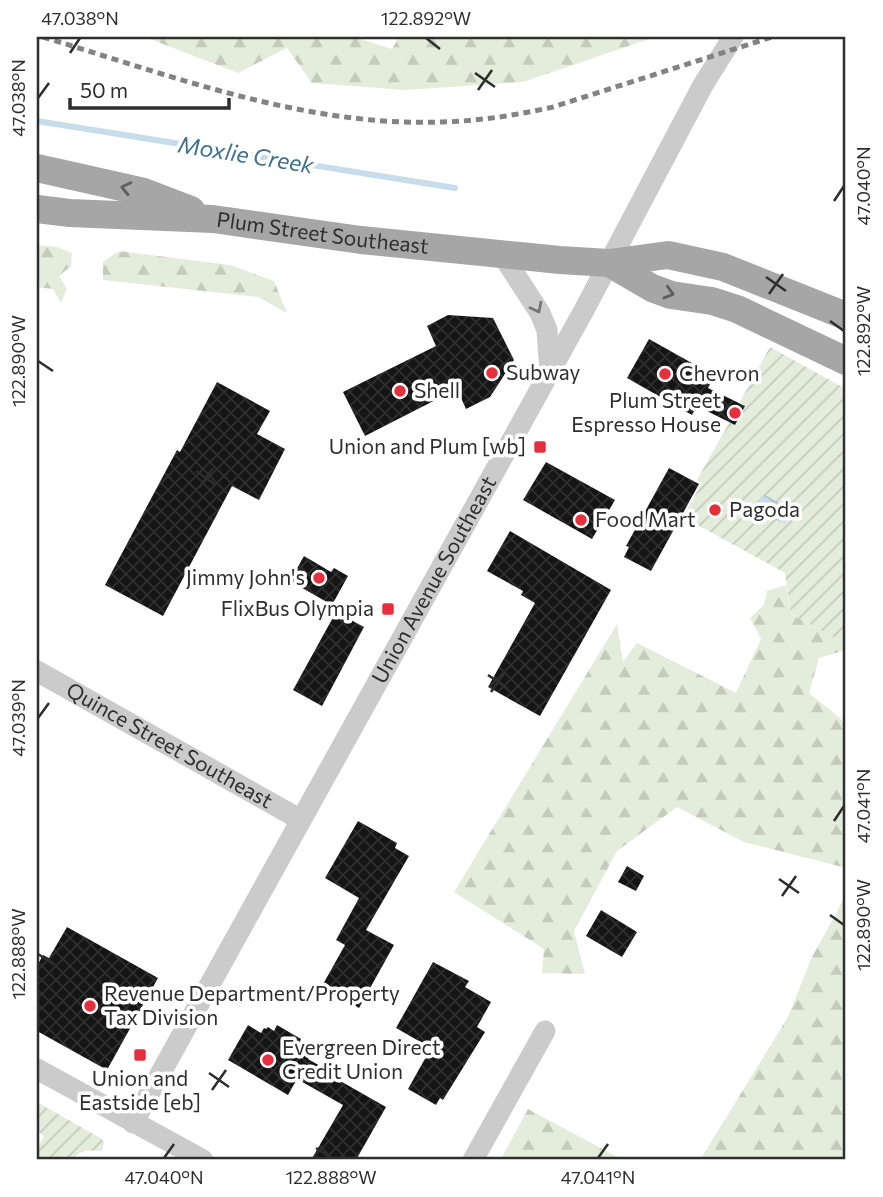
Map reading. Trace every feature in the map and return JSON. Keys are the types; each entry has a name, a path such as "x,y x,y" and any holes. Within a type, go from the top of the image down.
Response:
{"main road":[{"path":"37,168 144,192 213,219"},
{"name":"Plum Street Southeast","path":"37,209 70,213 213,219 360,240 609,263 668,255 723,267 846,316"},
{"name":"Plum Street Southeast","path":"609,263 652,288 671,295 712,301 749,314 846,361"}],"street":[{"name":"Union Avenue Southeast","path":"134,1122 550,373 703,85 733,37"},
{"path":"501,253 540,313 547,330 550,373"},
{"name":"Quince Street Southeast","path":"37,671 302,820"},
{"path":"473,1160 545,1031"},
{"path":"37,1069 203,1160"}],"green space":[{"path":"145,37 354,37 392,49 399,37 655,37 523,82 405,90 312,83 287,48 238,73"},
{"path":"37,245 57,247 72,253 71,266 59,276 67,289 61,303 53,289 37,287"},
{"path":"119,251 230,265 274,281 287,313 258,297 103,280 103,262"},
{"path":"770,347 846,389 846,644 791,614 785,573 683,517 702,483 697,480 730,421 736,424 745,406 740,402"},
{"path":"786,585 791,614 846,644 846,650 819,658 809,693 846,726 846,868 744,842 677,807 617,851 574,931 585,974 542,973 544,949 454,892 617,624 623,662 637,643 736,693 761,639 750,618 764,605 767,591"},
{"path":"846,895 846,1160 700,1160 788,1017 811,959"},
{"path":"37,1102 102,1139 102,1151 83,1152 74,1160 37,1158 37,1149 44,1136 37,1131"},
{"path":"528,1109 623,1160 508,1160 502,1157"}],"water":[{"path":"765,495 781,504 782,515 786,514 788,520 779,522 758,500"}],"building":[{"path":"448,315 493,318 514,360 490,397 466,409 457,389 365,436 343,392 436,346 427,326"},
{"path":"649,339 715,376 708,388 745,406 735,425 697,406 692,415 627,378"},
{"path":"217,382 270,411 257,434 285,449 259,500 232,486 163,616 105,585 177,450 180,452"},
{"name":"Food Mart","path":"546,462 615,500 592,539 523,500"},
{"path":"669,468 699,484 651,571 624,557 629,547 626,546"},
{"path":"510,531 611,590 540,716 488,687 535,603 521,595 523,591 487,571"},
{"name":"Jimmy John's","path":"304,556 331,572 334,568 348,576 332,605 290,581"},
{"path":"336,612 364,627 322,706 293,690"},
{"path":"358,821 397,843 395,848 409,856 366,930 394,945 359,1008 322,986 345,945 336,940 359,898 325,878"},
{"path":"627,866 644,876 636,891 618,882"},
{"path":"601,910 637,932 622,957 586,936"},
{"name":"Revenue Department/Property Tax Division","path":"67,927 158,978 107,1070 37,1031 37,966 43,955 49,958"},
{"path":"433,962 469,981 465,987 491,1002 477,1027 485,1032 443,1100 440,1098 436,1105 408,1089 431,1048 396,1028"},
{"path":"248,1025 261,1033 268,1027 274,1031 277,1025 301,1039 299,1044 313,1051 308,1059 329,1071 328,1074 386,1107 356,1160 311,1160 343,1105 297,1079 288,1095 228,1060"}],"waterway":[{"name":"Moxlie Creek","path":"37,121 455,188"}],"railway":[{"path":"43,37 190,82 290,108 391,121 442,122 498,117 553,107 772,37"}],"place":[{"name":"Subway","path":"492,373"},
{"name":"Chevron","path":"665,374"},
{"name":"Shell","path":"400,391"},
{"name":"Plum Street Espresso House","path":"735,413"},
{"name":"Union and Plum [wb]","path":"540,447"},
{"name":"Pagoda","path":"715,510"},
{"name":"Food Mart","path":"581,520"},
{"name":"Jimmy John's","path":"319,578"},
{"name":"FlixBus Olympia","path":"388,609"},
{"name":"Revenue Department/Property Tax Division","path":"90,1006"},
{"name":"Union and Eastside [eb]","path":"140,1055"},
{"name":"Evergreen Direct Credit Union","path":"268,1060"}]}
